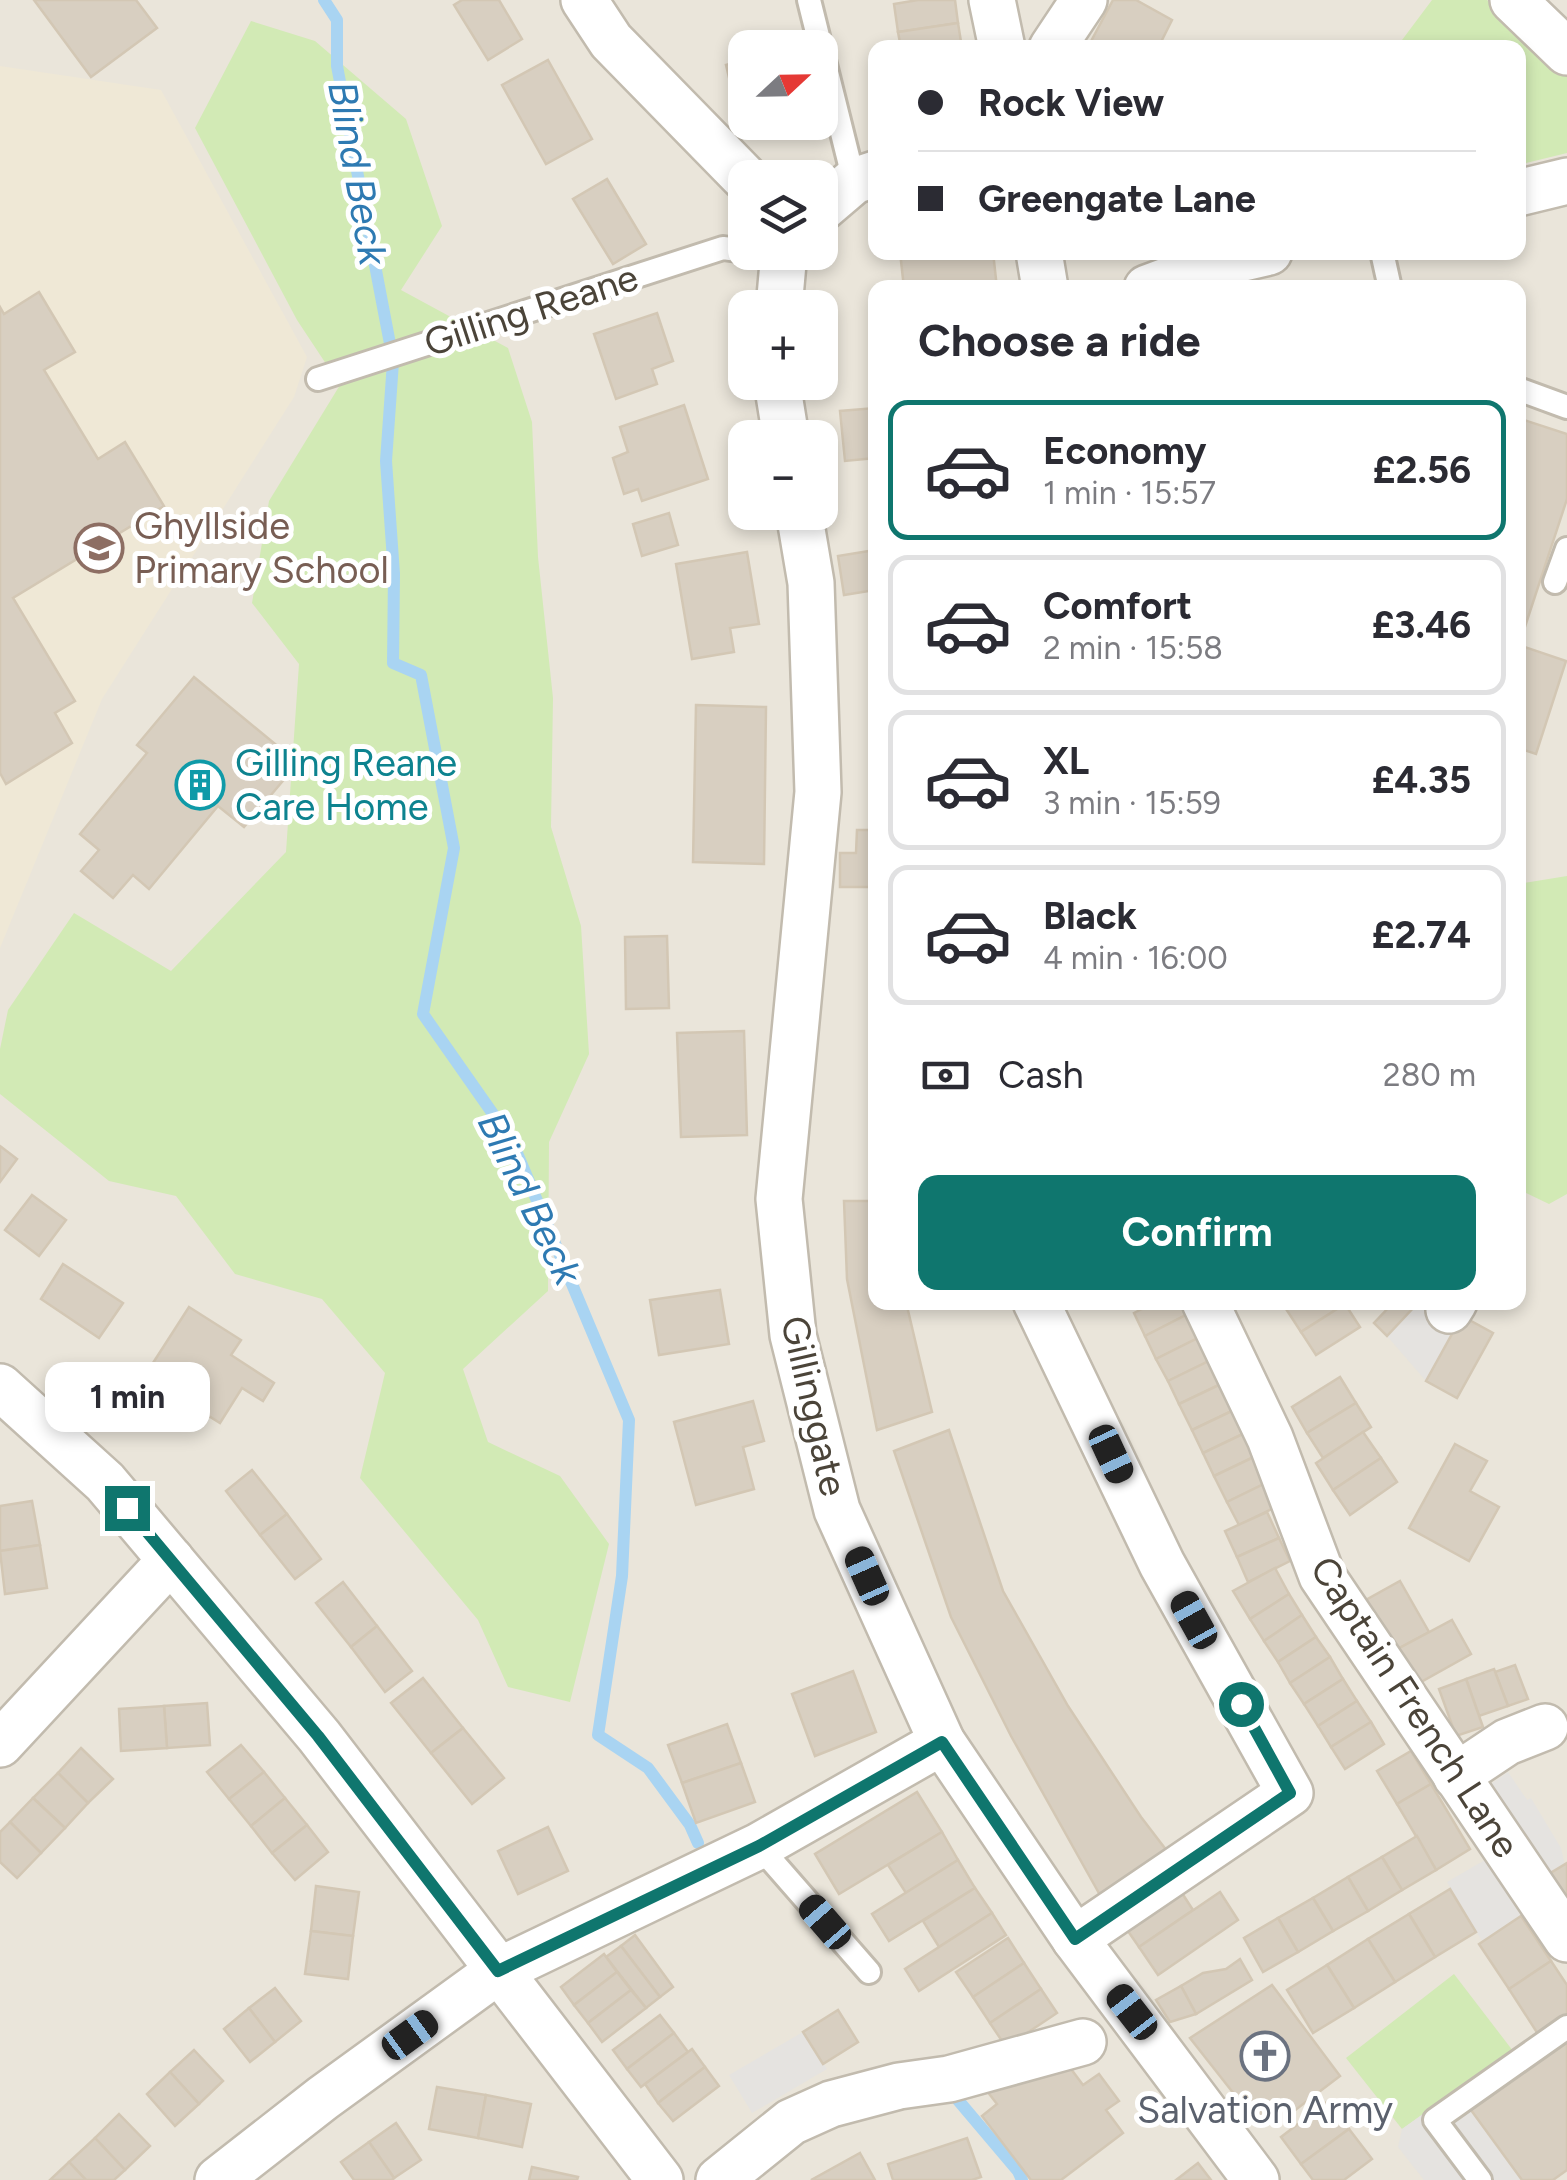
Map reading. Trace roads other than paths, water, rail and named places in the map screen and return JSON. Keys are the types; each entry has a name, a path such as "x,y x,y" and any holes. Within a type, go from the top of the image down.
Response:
{"street":[{"path":"584,0 612,41 728,160"},
{"path":"992,0 1000,40"},
{"path":"1057,40 1084,0"},
{"path":"1514,0 1567,52"},
{"path":"838,196 864,177"},
{"path":"1526,192 1567,181"},
{"path":"1168,280 1234,260"},
{"name":"Gillinggate","path":"802,530 811,584 818,792 779,1198 794,1335 837,1510 942,1742 1075,1939 1256,2180"},
{"path":"1040,1310 1162,1564 1290,1793 1075,1939"},
{"name":"Captain French Lane","path":"1209,1310 1270,1438 1322,1576 1567,1939"},
{"path":"0,1388 106,1482 318,1736 660,2180"},
{"path":"0,1744 171,1560"},
{"path":"1456,1776 1507,1742 1545,1726"},
{"path":"218,2180 322,2098 498,1971 759,1846 942,1742"},
{"path":"719,2180 792,2122 830,2104 899,2086 950,2079 1083,2042"}],"lane":[{"path":"809,0 864,177"},
{"name":"Gilling Reane","path":"318,380 728,249"},
{"path":"1526,392 1567,407"},
{"path":"1555,582 1567,549"},
{"path":"759,1846 869,1972"},
{"path":"1480,2180 1435,2120 1567,2026"}],"waterway":[{"name":"Blind Beck","path":"324,0 337,20 337,66 391,349"},
{"name":"Blind Beck","path":"393,362 386,461 394,574 393,663 421,675 454,848 423,1014 512,1141 629,1420 622,1576 598,1735 648,1768 690,1825 698,1843"},
{"name":"Blind Beck","path":"952,2093 1022,2180"}],"place":[{"name":"Ghyllside Primary School","path":"99,548"},
{"name":"Gilling Reane Care Home","path":"200,785"},
{"name":"Salvation Army","path":"1265,2056"}]}
